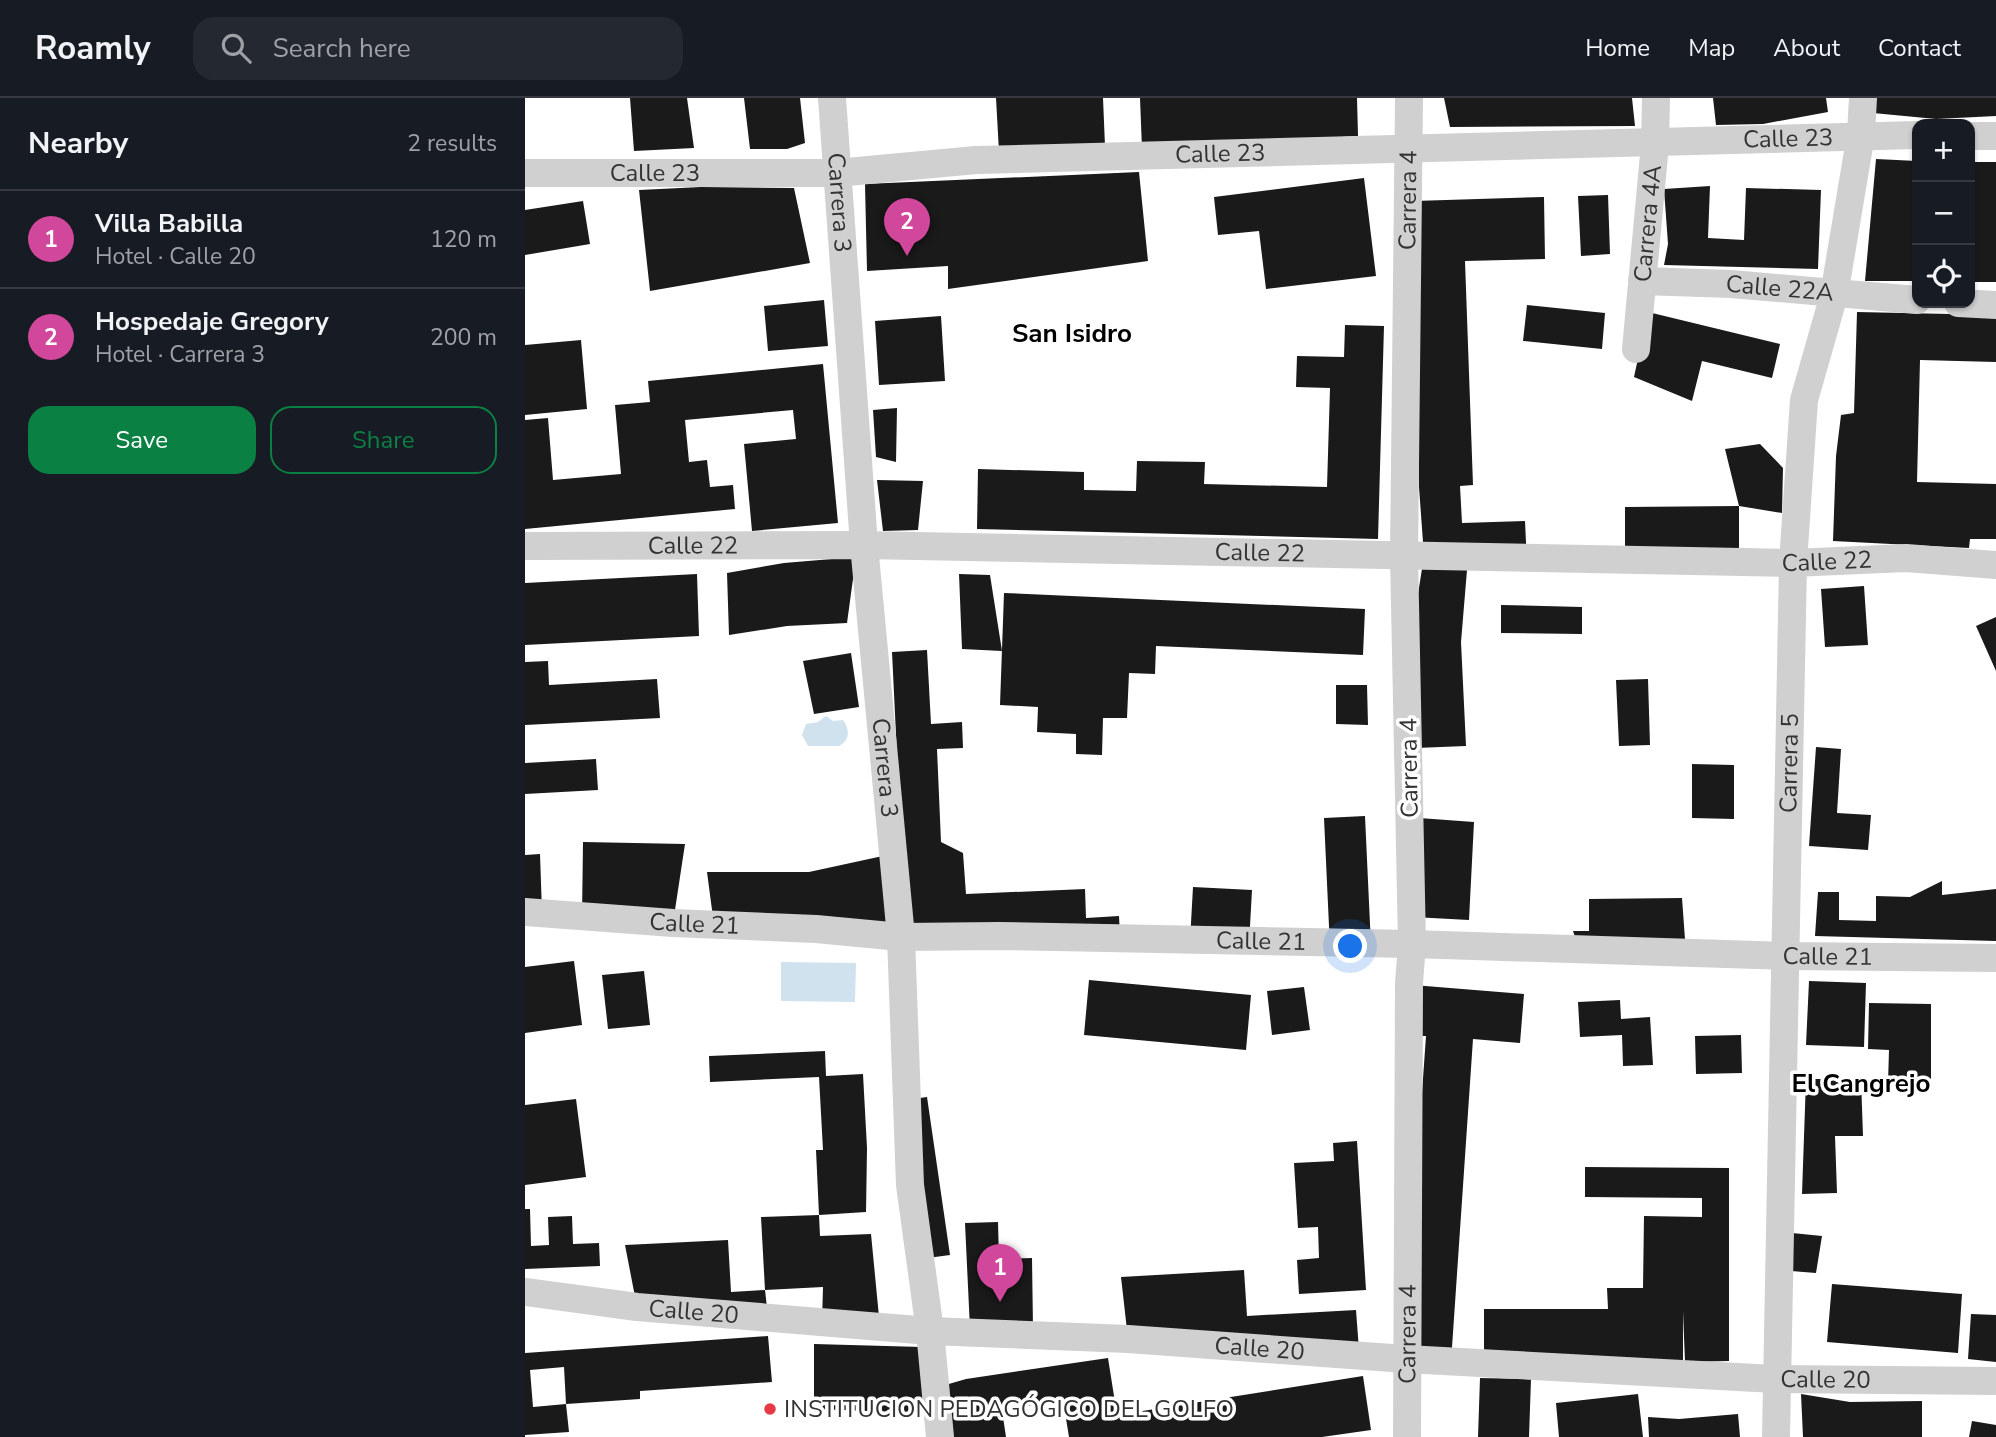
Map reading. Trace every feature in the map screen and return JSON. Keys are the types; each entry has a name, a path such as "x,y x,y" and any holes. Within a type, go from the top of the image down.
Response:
{"street":[{"name":"Carrera 3","path":"832,98 864,545 901,937 910,1185 930,1331 940,1437"},
{"name":"Carrera 4","path":"1407,1437 1409,984 1412,944 1404,556 1409,98"},
{"name":"Carrera 4A","path":"1636,349 1655,144 1656,98"},
{"name":"Carrera 5","path":"1776,1437 1775,1379 1793,563 1804,400 1834,295 1861,134 1863,98"},
{"name":"Calle 23","path":"525,173 836,173 976,160 1655,144 1861,134 1912,135"},
{"path":"1975,136 1996,136"},
{"name":"Calle 22A","path":"1642,281 1731,284 1912,300"},
{"path":"1975,304 1996,305"},
{"name":"Calle 22","path":"525,546 864,545 1793,563 1906,558 1996,565"},
{"name":"Calle 21","path":"525,912 673,923 815,929 901,937 999,936 1412,944 1785,956 1996,958"},
{"name":"Calle 20","path":"525,1292 637,1307 930,1331 1128,1339 1406,1359 1775,1379 1996,1381"}],"water":[{"path":"826,716 833,721 843,720 848,731 847,738 839,746 808,746 802,735 806,724 818,722"},
{"path":"781,962 856,963 855,1002 781,1001"}],"building":[{"path":"630,98 687,98 694,148 634,151"},
{"path":"744,98 800,98 805,143 787,149 750,149"},
{"path":"996,98 1103,98 1105,146 999,152"},
{"path":"1140,98 1357,98 1358,136 1142,149"},
{"path":"1444,98 1632,98 1635,126 1450,127"},
{"path":"1713,98 1826,98 1828,112 1763,124 1716,125"},
{"path":"1874,98 1996,98 1996,116 1936,119 1873,113"},
{"path":"1876,159 1912,161 1912,281 1865,281"},
{"path":"1975,162 1996,162 1996,282 1975,282"},
{"path":"1139,172 1148,261 948,289 948,266 867,271 865,184"},
{"path":"1364,178 1376,276 1266,289 1259,231 1218,235 1214,197"},
{"path":"1710,186 1708,238 1744,240 1746,188 1821,190 1818,269 1664,265 1668,244 1664,189"},
{"path":"701,187 794,188 810,263 650,291 639,190"},
{"path":"1608,195 1610,254 1581,256 1578,196"},
{"path":"1544,197 1545,259 1465,261 1473,485 1460,486 1462,523 1525,521 1527,564 1468,558 1461,642 1466,746 1416,748 1410,645 1424,556 1419,487 1414,201"},
{"path":"583,201 590,244 525,255 525,210"},
{"path":"824,300 828,346 768,351 764,306"},
{"path":"1527,305 1605,313 1602,349 1523,341"},
{"path":"1648,312 1780,344 1772,378 1702,361 1692,401 1634,377"},
{"path":"1857,312 1996,315 1996,362 1920,360 1917,482 1996,484 1996,539 1970,539 1969,548 1833,541 1836,456 1841,415 1854,413"},
{"path":"941,316 945,381 879,385 875,321"},
{"path":"1345,325 1384,326 1378,539 977,529 978,469 1084,472 1084,490 1136,491 1137,461 1205,462 1204,484 1327,487 1330,388 1296,387 1297,356 1344,357"},
{"path":"581,340 587,409 525,415 525,345"},
{"path":"823,364 838,523 752,531 744,444 796,439 793,410 685,420 689,462 707,460 710,487 733,485 735,509 525,529 525,420 548,418 553,480 621,474 615,405 650,402 648,381"},
{"path":"897,408 896,462 876,457 873,410"},
{"path":"1760,444 1783,468 1782,513 1739,506 1725,449"},
{"path":"877,480 923,481 918,530 883,531"},
{"path":"1739,506 1739,549 1625,549 1625,507"},
{"path":"856,557 847,623 787,626 729,635 727,573 784,563"},
{"path":"697,574 699,636 525,645 525,583"},
{"path":"959,574 990,575 1002,651 962,649"},
{"path":"1864,586 1868,645 1825,647 1821,589"},
{"path":"1004,593 1365,609 1363,655 1156,646 1155,674 1129,673 1127,718 1103,718 1102,755 1076,754 1076,734 1037,732 1038,707 1000,705"},
{"path":"1501,605 1582,607 1582,634 1501,633"},
{"path":"1996,617 1996,671 1976,626"},
{"path":"927,650 931,724 962,722 963,748 937,749 941,842 963,853 966,894 1085,889 1086,918 1119,916 1120,937 714,925 707,872 809,872 892,854 899,797 892,652"},
{"path":"851,653 859,707 814,714 803,661"},
{"path":"548,661 549,685 657,679 660,718 525,725 525,662"},
{"path":"1648,679 1650,745 1619,746 1616,680"},
{"path":"1336,685 1367,685 1368,725 1336,724"},
{"path":"1816,747 1841,749 1837,813 1871,815 1868,850 1809,846"},
{"path":"596,759 598,790 525,794 525,763"},
{"path":"1692,764 1734,765 1734,819 1692,818"},
{"path":"1365,816 1371,946 1330,948 1324,818"},
{"path":"1419,818 1474,822 1469,920 1413,917"},
{"path":"583,842 685,844 673,923 582,916"},
{"path":"540,854 542,912 525,912 525,855"},
{"path":"1942,881 1942,895 1996,889 1996,941 1815,936 1818,892 1839,892 1839,920 1876,921 1876,896 1910,897"},
{"path":"1193,887 1252,890 1249,944 1190,941"},
{"path":"1682,898 1686,953 1579,949 1573,931 1589,931 1589,899"},
{"path":"574,961 582,1025 525,1033 525,967"},
{"path":"644,971 650,1025 608,1029 602,975"},
{"path":"1089,980 1251,995 1246,1050 1084,1035"},
{"path":"1809,981 1866,983 1864,1047 1806,1045"},
{"path":"1413,985 1524,994 1520,1043 1473,1039 1451,1362 1413,1356 1413,1221 1426,1036 1415,1036"},
{"path":"1304,987 1310,1030 1272,1035 1267,991"},
{"path":"1620,1000 1621,1019 1650,1017 1653,1065 1623,1066 1622,1035 1580,1037 1578,1002"},
{"path":"1869,1003 1931,1004 1931,1083 1888,1083 1889,1050 1868,1049"},
{"path":"1741,1035 1742,1073 1696,1074 1695,1036"},
{"path":"825,1051 826,1076 863,1074 867,1148 866,1212 819,1215 816,1150 823,1150 819,1077 710,1082 709,1056"},
{"path":"1806,1079 1861,1079 1863,1136 1835,1136 1837,1193 1802,1194"},
{"path":"927,1097 950,1255 920,1259 898,1101"},
{"path":"576,1099 586,1177 525,1185 525,1105"},
{"path":"1357,1141 1366,1290 1299,1294 1297,1260 1319,1258 1318,1227 1298,1228 1294,1163 1334,1161 1333,1143"},
{"path":"1585,1167 1729,1168 1729,1361 1685,1362 1683,1311 1683,1361 1484,1360 1484,1309 1608,1309 1607,1288 1643,1288 1644,1216 1702,1217 1702,1198 1585,1197"},
{"path":"525,1209 530,1209 531,1246 549,1245 548,1217 572,1216 573,1244 599,1243 600,1266 525,1269"},
{"path":"819,1215 820,1236 871,1234 880,1327 822,1322 823,1287 765,1290 761,1217"},
{"path":"998,1222 999,1259 1032,1258 1033,1328 970,1329 965,1223"},
{"path":"1792,1233 1822,1236 1816,1273 1791,1271"},
{"path":"728,1240 731,1292 765,1290 768,1316 637,1307 625,1245"},
{"path":"1244,1270 1247,1316 1356,1310 1359,1350 1128,1339 1121,1277"},
{"path":"1832,1284 1962,1294 1958,1353 1827,1342"},
{"path":"1971,1314 1996,1315 1996,1362 1968,1359"},
{"path":"768,1336 772,1382 640,1391 640,1399 566,1404 569,1432 525,1435 525,1353","holes":["564,1367 566,1404 533,1407 530,1370"]},
{"path":"814,1344 922,1347 923,1413 814,1409"},
{"path":"1108,1358 1117,1415 1363,1376 1371,1430 1322,1437 1069,1437 1063,1400 1002,1410 1006,1437 949,1437 935,1388 966,1379"},
{"path":"1480,1378 1531,1379 1529,1437 1478,1437"},
{"path":"1638,1394 1643,1437 1559,1437 1556,1403"},
{"path":"1801,1394 1850,1402 1922,1401 1922,1437 1803,1437"},
{"path":"1738,1414 1740,1437 1649,1437 1648,1417 1679,1419"},
{"path":"1972,1421 1996,1425 1996,1437 1969,1437"}],"place":[{"name":"Hospedaje Gregory","path":"907,256"},
{"name":"Villa Babilla","path":"1000,1302"},
{"name":"INSTITUCION PEDAGÓGICO DEL GOLFO","path":"770,1409"}],"district":[{"name":"San Isidro","path":"1072,333"},
{"name":"El Cangrejo","path":"1861,1083"}]}
